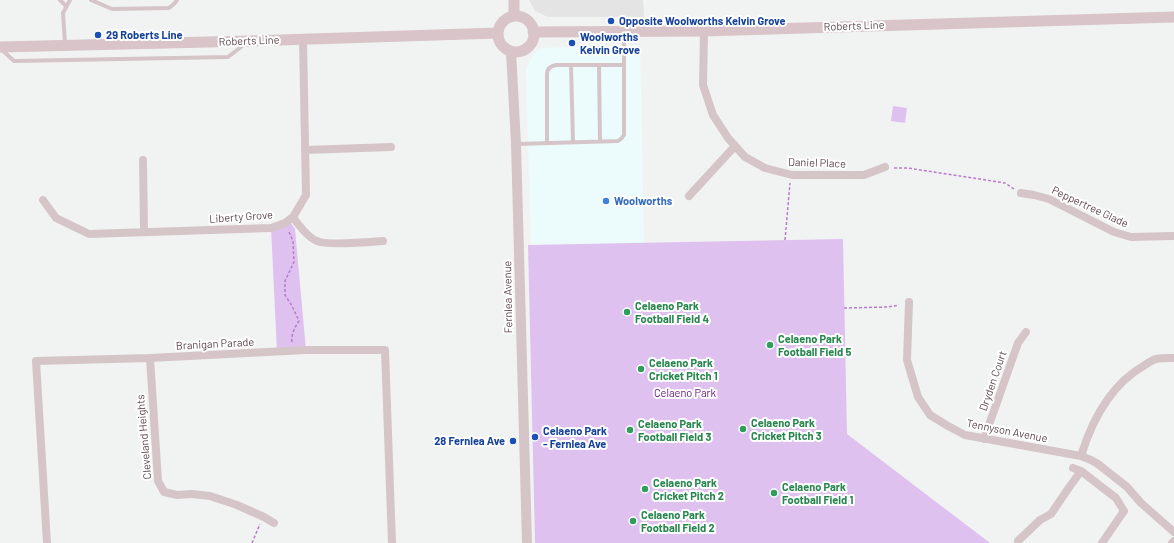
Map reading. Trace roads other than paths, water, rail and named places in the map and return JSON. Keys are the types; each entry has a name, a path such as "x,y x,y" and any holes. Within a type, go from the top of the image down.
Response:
{"main road":[{"path":"514,0 514,16"},
{"path":"514,16 520,16 529,22 533,32 531,43 527,47 517,52 506,49 498,39 501,23 509,17 514,16"},
{"name":"Roberts Line","path":"533,32 704,30 1174,17"},
{"name":"Roberts Line","path":"0,48 498,33"}],"street":[{"name":"Daniel Place","path":"704,30 703,85 713,114 728,138 745,157 765,168 791,175 864,175 884,167"},
{"name":"Liberty Grove","path":"43,200 56,218 88,234 270,228 285,223 293,217 306,195 303,39"},
{"name":"Fernlea Avenue","path":"511,51 516,144 527,543"},
{"path":"689,196 735,146"},
{"path":"305,150 392,147"},
{"path":"143,160 144,232"},
{"name":"Peppertree Glade","path":"1020,193 1049,199 1114,232 1131,237 1174,236"},
{"path":"293,217 296,223 319,242 383,241"},
{"name":"Tennyson Avenue","path":"909,302 907,360 918,398 930,415 965,435 1081,456 1091,460 1127,487 1141,503 1174,532"},
{"name":"Dryden Court","path":"984,439 1018,343 1026,332"},
{"name":"Branigan Parade","path":"47,543 36,361 150,358 292,351 385,350 392,543"},
{"name":"Cleveland Heights","path":"150,358 158,481 164,492 177,496 192,494 210,496 237,504 274,523"},
{"path":"1081,456 1087,436 1102,407 1116,388 1134,371 1156,359 1174,358"},
{"path":"1073,468 1081,471 1116,498 1124,511 1102,543"},
{"path":"1018,541 1040,520 1051,514 1081,471"}],"lane":[{"path":"60,0 66,6"},
{"path":"65,45 63,13 70,0"},
{"path":"91,0 112,9 169,8 176,4 177,0"},
{"path":"516,144 618,141 622,138 624,135 624,31"},
{"path":"0,48 14,61 228,57 249,41"},
{"path":"548,143 547,72 550,68 554,66 571,65 624,65"},
{"path":"571,65 573,142"},
{"path":"599,65 600,141"}],"place":[{"name":"Opposite Woolworths Kelvin Grove","path":"611,21"},
{"name":"29 Roberts Line","path":"98,35"},
{"name":"Woolworths Kelvin Grove","path":"572,43"},
{"name":"Woolworths","path":"606,201"},
{"name":"Celaeno Park Football Field 4","path":"627,312"},
{"name":"Celaeno Park Football Field 5","path":"770,345"},
{"name":"Celaeno Park Cricket Pitch 1","path":"641,369"},
{"name":"Celaeno Park Cricket Pitch 3","path":"743,429"},
{"name":"Celaeno Park Football Field 3","path":"630,430"},
{"name":"Celaeno Park - Fernlea Ave","path":"535,437"},
{"name":"28 Fernlea Ave","path":"513,441"},
{"name":"Celaeno Park Cricket Pitch 2","path":"645,489"},
{"name":"Celaeno Park Football Field 1","path":"774,493"},
{"name":"Celaeno Park Football Field 2","path":"633,521"}],"park label":[{"name":"Celaeno Park","path":"685,393"}]}
